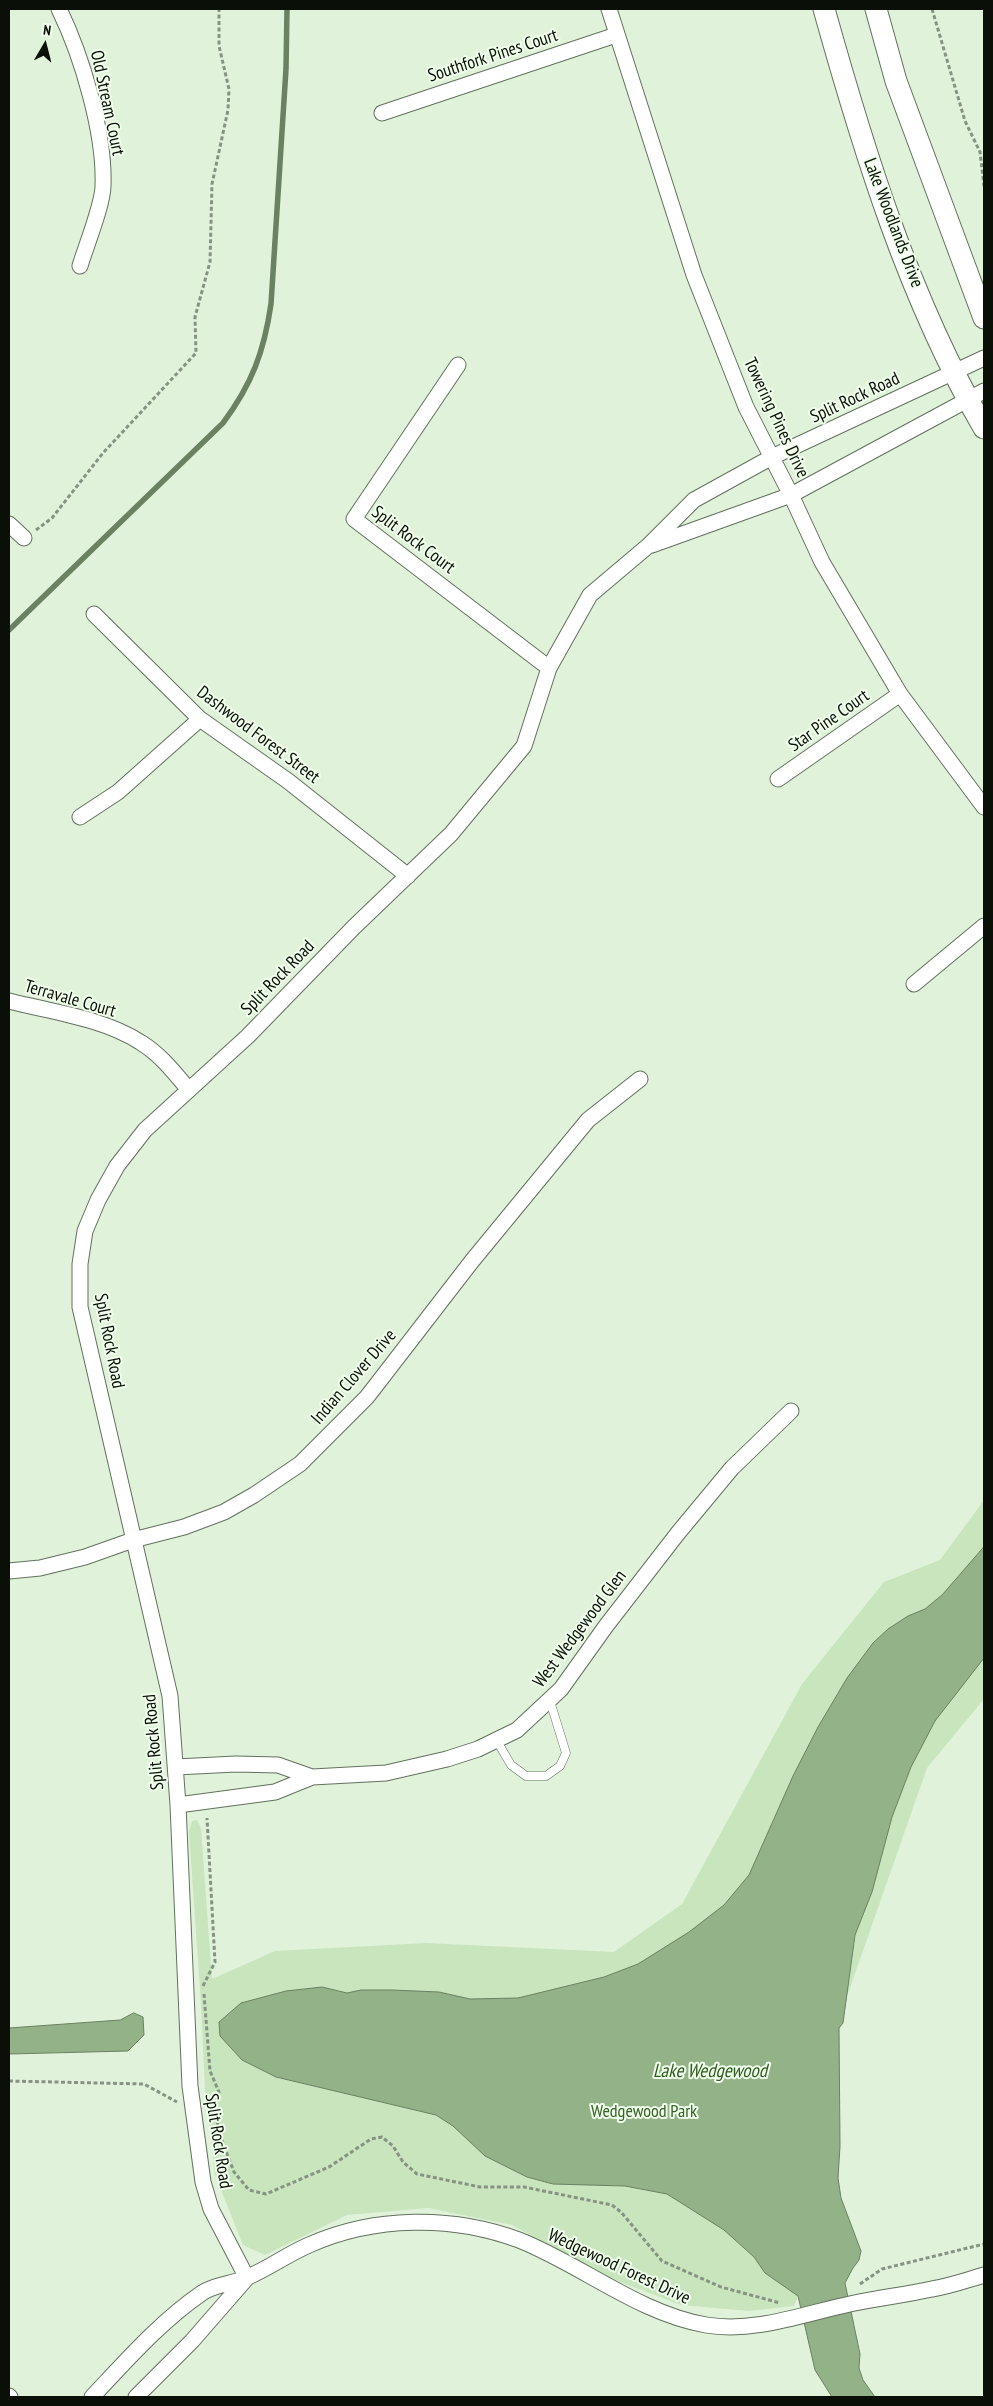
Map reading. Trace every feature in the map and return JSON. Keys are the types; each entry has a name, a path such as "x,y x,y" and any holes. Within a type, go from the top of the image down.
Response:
{"main road":[{"name":"Lake Woodlands Drive","path":"824,9 854,116 890,222 923,302 955,372 976,395 984,428"},
{"path":"876,9 896,81 984,318"}],"street":[{"name":"Old Stream Court","path":"59,9 72,35 92,104 102,159 104,187 80,266"},
{"name":"Towering Pines Drive","path":"609,9 694,275 746,407 791,494 822,562 900,694 984,807"},
{"name":"Southfork Pines Court","path":"382,113 616,35"},
{"name":"Split Rock Road","path":"247,2278 212,2209 203,2182 192,2103 176,1767 170,1696 80,1307 80,1264 85,1231 98,1200 117,1166 145,1130 248,1036 354,927 451,834 524,746 549,668 590,595 648,546 694,500 772,457 984,358"},
{"name":"Split Rock Court","path":"458,365 354,519 549,668"},
{"name":"Split Rock Road","path":"648,546 791,494 976,395"},
{"path":"9,524 24,538"},
{"name":"Dashwood Forest Street","path":"94,614 200,719 288,781 408,876"},
{"name":"Star Pine Court","path":"778,779 900,694"},
{"path":"80,817 118,792 200,719"},
{"path":"914,984 984,926"},
{"name":"Terravale Court","path":"9,1001 100,1024 140,1042 168,1064 188,1090"},
{"name":"Indian Clover Drive","path":"9,1571 40,1568 85,1558 133,1540 184,1527 224,1512 254,1496 300,1464 367,1397 472,1262 588,1120 640,1079"},
{"name":"West Wedgewood Glen","path":"178,1804 276,1792 312,1777 386,1773 447,1759 497,1741 517,1730 550,1701 684,1526 732,1468 791,1411"},
{"name":"West Wedgewood Glen","path":"176,1767 236,1764 278,1765 312,1777"},
{"name":"Wedgewood Forest Drive","path":"92,2397 154,2331 204,2291 247,2278 308,2245 350,2229 424,2222 458,2224 491,2231 520,2241 611,2287 683,2319 730,2327 765,2325 792,2310 853,2296 935,2289 984,2276"},
{"name":"Wedgewood Forest Drive","path":"136,2397 192,2341 247,2278"}],"lane":[{"path":"497,1741 511,1765 526,1776 546,1776 560,1766 566,1752 550,1701"}],"path":[{"path":"24,538 52,518 103,453 196,353 195,317 210,262 212,184 228,110 229,89 219,46 219,9"},
{"path":"932,9 965,121 980,152 984,186"},
{"path":"206,1802 215,1962 202,1987 206,2003 210,2071 219,2092 215,2107 219,2132 234,2172 248,2190 266,2194 330,2168 371,2139 382,2137 393,2146 403,2162 417,2174 480,2187 524,2187 612,2205 621,2212 662,2261 721,2287 792,2310"},
{"path":"9,2080 144,2084 173,2102 215,2107"},
{"path":"853,2296 882,2268 984,2244"}],"green space":[{"name":"Wedgewood Park","path":"984,1500 984,1699 927,1768 809,2105 798,2296 794,2306 749,2311 681,2305 607,2277 512,2225 428,2208 347,2215 265,2255 243,2245 215,2175 205,2090 189,1832 192,1821 197,1820 201,1828 212,1979 275,1951 426,1943 614,1952 682,1904 802,1684 884,1582 940,1560"}],"water":[{"name":"Lake Wedgewood","path":"984,1547 984,1658 935,1721 911,1767 892,1817 872,1892 855,1935 843,2023 839,2028 840,2146 838,2178 841,2198 861,2251 859,2260 845,2283 860,2354 859,2368 863,2380 875,2397 832,2397 815,2370 798,2296 765,2273 754,2257 724,2230 667,2194 625,2186 553,2184 527,2177 485,2156 453,2126 436,2115 276,2077 242,2060 220,2036 219,2022 241,2003 286,1991 322,1987 347,1993 361,1990 392,1990 439,1992 470,1999 518,1998 604,1977 638,1964 689,1932 724,1905 749,1875 793,1776 818,1727 847,1678 873,1643 888,1629 908,1616 925,1609 942,1595"},
{"path":"134,2013 143,2017 144,2035 128,2051 9,2054 9,2028 120,2020"}],"waterway":[{"path":"9,630 223,423 249,381 265,337 271,304 286,69 287,9"}]}
